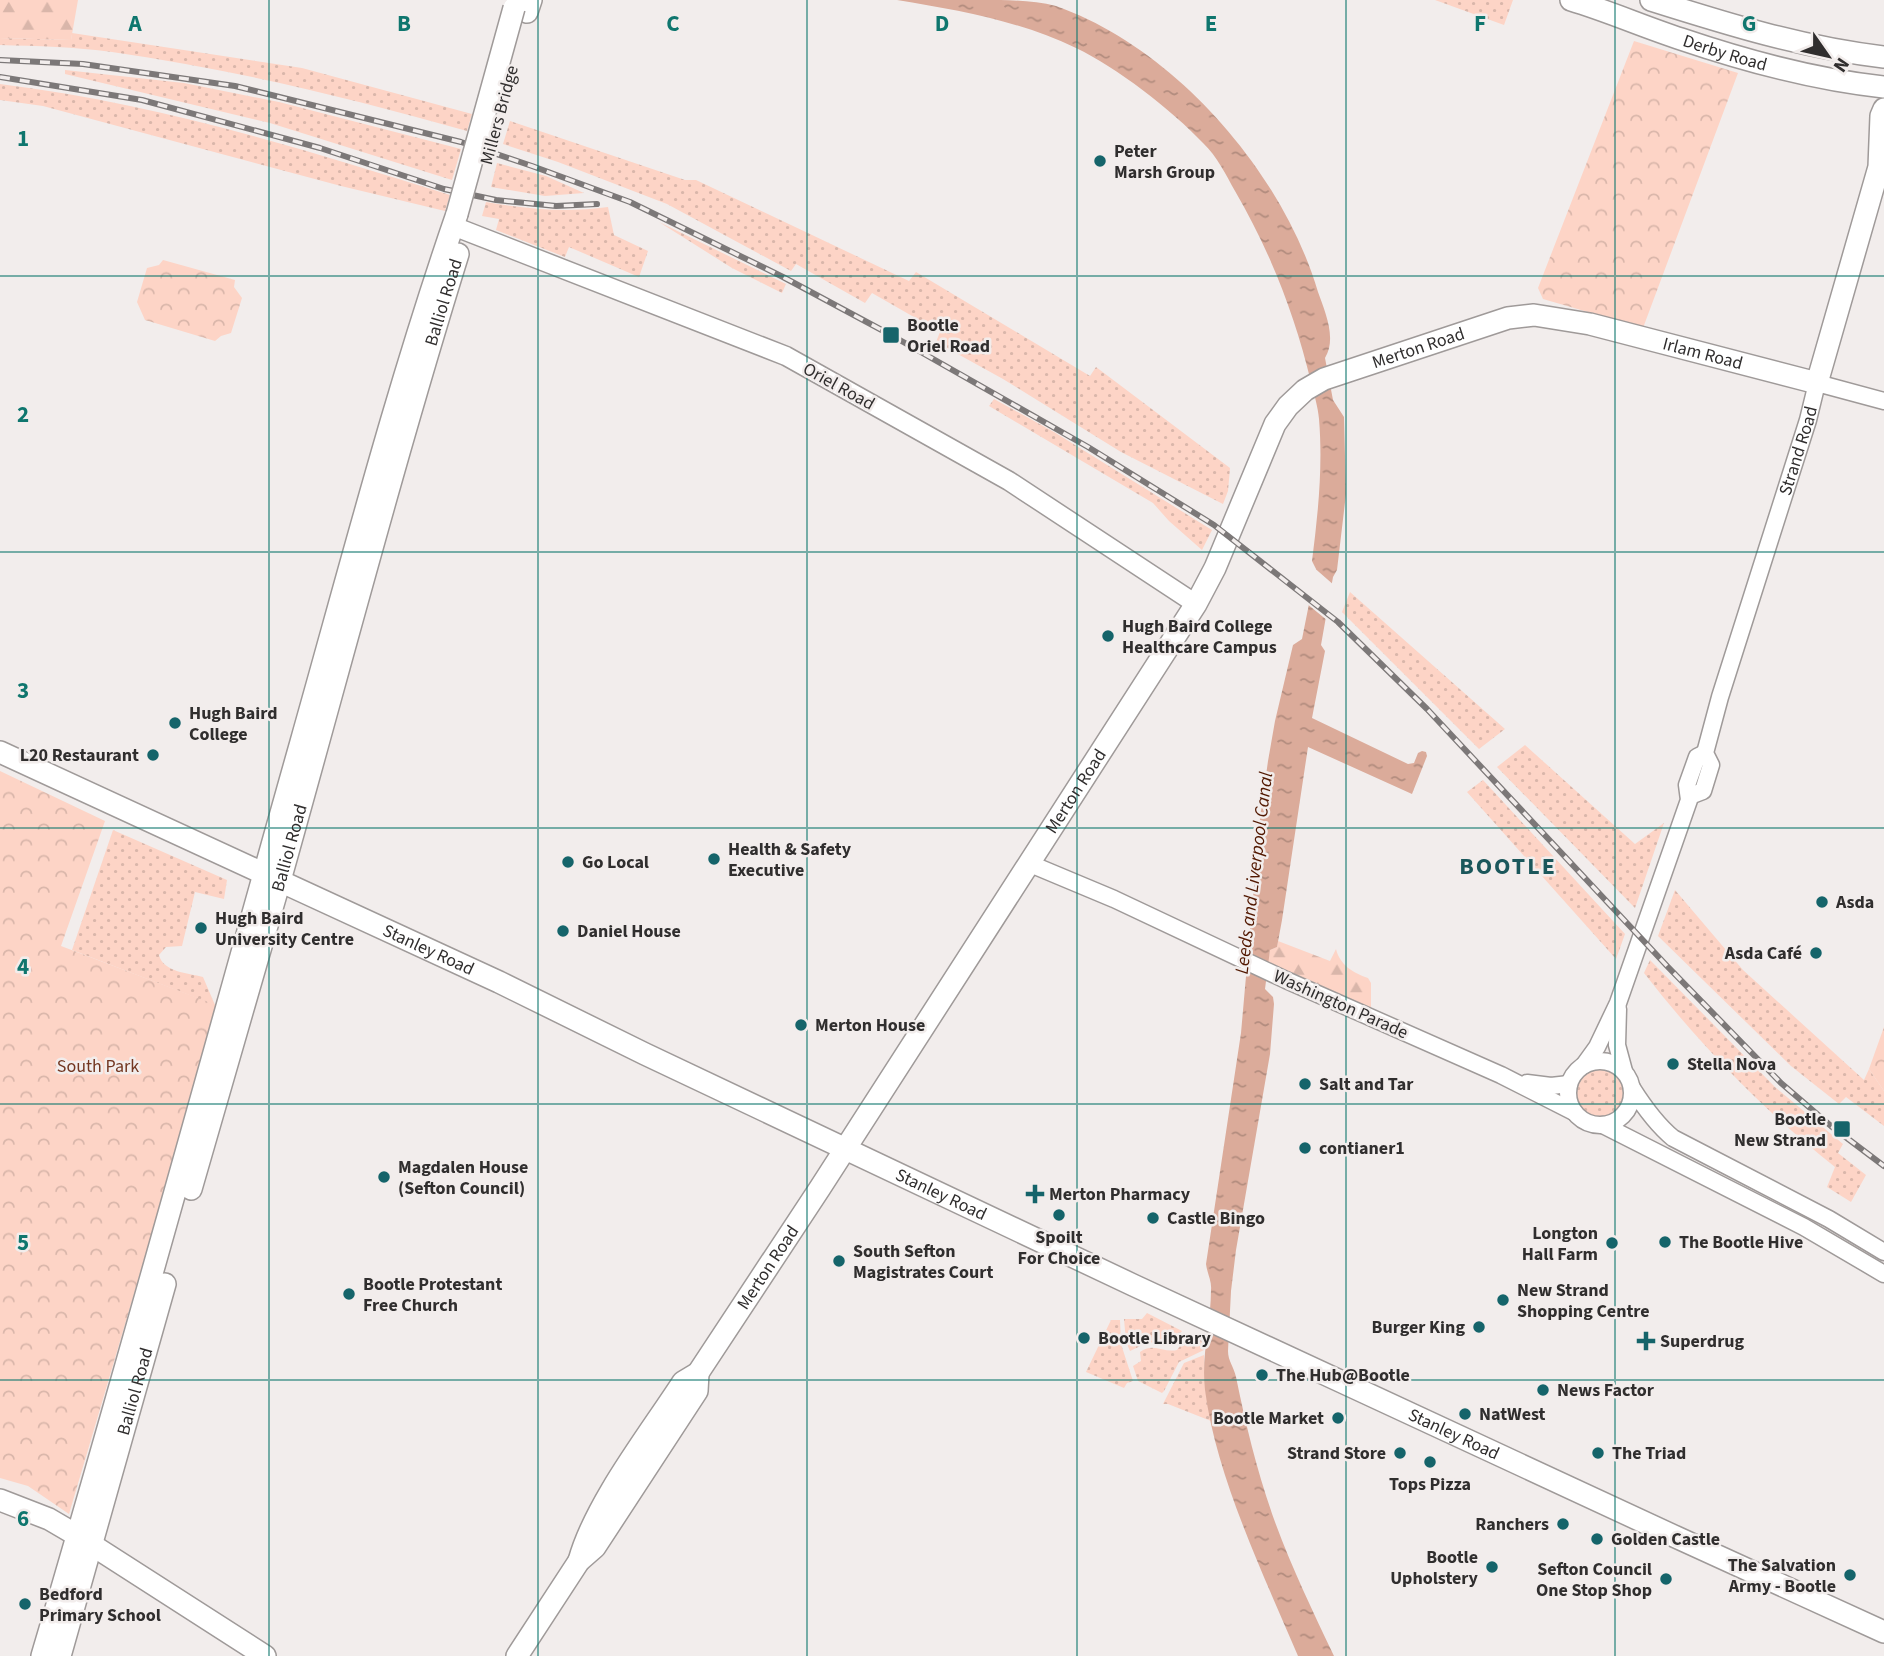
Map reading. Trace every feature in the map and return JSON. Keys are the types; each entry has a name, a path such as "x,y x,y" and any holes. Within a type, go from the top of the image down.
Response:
{"main road":[{"name":"Derby Road","path":"1570,0 1681,39 1739,56 1860,85 1884,87"},
{"name":"Derby Road","path":"1651,0 1744,30 1849,53 1884,57"},
{"name":"Millers Bridge","path":"462,221 522,5"},
{"path":"1744,30 1773,46 1869,69 1884,76"},
{"path":"1860,85 1871,94 1883,112"},
{"name":"Strand Road","path":"1817,383 1879,167 1883,112"},
{"name":"Oriel Road","path":"462,221 786,356 1009,481 1196,604"},
{"name":"Balliol Road","path":"84,1541 272,879 426,358 462,221"},
{"name":"Irlam Road","path":"1519,317 1534,315 1590,324 1817,383"},
{"name":"Merton Road","path":"517,1656 579,1560 595,1547 697,1391 698,1373 1196,604 1215,568 1275,424 1288,406 1305,390 1324,379 1508,318 1519,317"},
{"name":"Stanley Road","path":"0,752 499,982 844,1148 1676,1538 1884,1632"},
{"path":"0,1500 49,1519 265,1656"},
{"path":"42,1656 84,1541"},
{"path":"60,1656 84,1541"}],"street":[{"name":"Irlam Road","path":"1817,383 1884,401"},
{"name":"Strand Road","path":"1584,1065 1597,1047 1618,1003 1690,796 1703,791 1711,765 1706,752 1724,684 1817,383"},
{"name":"Washington Parade","path":"1028,863 1114,898 1220,949 1501,1075 1574,1112"},
{"name":"Strand Road","path":"1618,1003 1616,1045 1623,1071"},
{"path":"1884,1252 1829,1219 1673,1138 1648,1112 1623,1071 1608,1062 1593,1061 1572,1076 1567,1095 1574,1112 1584,1122 1603,1125 1804,1227 1849,1251 1884,1274"},
{"name":"Washington Parade","path":"1501,1075 1532,1084 1569,1084"},
{"path":"1603,1125 1624,1114 1632,1097 1632,1088"}],"green space":[{"path":"0,0 78,0 71,40 0,38"},
{"path":"1435,0 1513,0 1504,25"},
{"path":"72,33 302,68 472,114 467,131 335,96 201,67 98,50 0,45 0,38 71,40"},
{"path":"1634,41 1738,73 1643,328 1543,299 1538,288"},
{"path":"65,70 184,83 279,102 461,149 452,180 270,123 65,74"},
{"path":"0,84 57,92 171,115 339,160 450,195 445,211 341,186 43,106 0,100"},
{"path":"510,121 685,180 696,180 909,281 916,272 1090,376 1096,367 1230,468 1228,491 1223,504 1121,452 1003,379 936,342 940,332 872,293 865,303 796,264 791,271 667,204 503,144"},
{"path":"497,163 546,176 584,193 545,196 491,187"},
{"path":"486,202 547,209 608,207 614,235 648,251 639,277 569,247 565,257 496,230 499,219 482,216"},
{"path":"659,222 786,284 782,293 732,268"},
{"path":"163,260 235,280 234,287 242,298 231,333 215,341 145,320 137,302 147,268 159,265"},
{"path":"994,399 1054,432 1212,530 1202,550 1153,503 989,406"},
{"path":"1350,592 1505,729 1479,749 1342,612"},
{"path":"1525,745 1635,844 1664,823 1635,908 1497,767"},
{"name":"South Park","path":"0,771 105,821 61,946 219,1006 69,1514 28,1486 0,1478"},
{"path":"1483,780 1625,934 1616,959 1467,792"},
{"path":"113,830 227,880 224,899 195,892 182,946 166,947 159,955 161,961 171,968 203,977 215,1005 72,950"},
{"path":"1675,890 1743,970 1864,1080 1869,1069 1884,1091 1884,1126 1846,1097 1839,1104 1791,1066 1658,936"},
{"path":"1278,941 1330,961 1336,949 1344,964 1368,978 1371,983 1371,1008 1268,962 1270,950 1277,947"},
{"path":"1650,960 1775,1087 1843,1144 1838,1153 1866,1175 1851,1202 1827,1187 1835,1167 1758,1100 1665,1000 1644,973"},
{"path":"1884,1027 1884,1091 1869,1069"},
{"path":"1599,1069 1616,1076 1623,1093 1616,1110 1599,1117 1582,1110 1575,1093 1582,1076"},
{"path":"1147,1313 1182,1331 1170,1346 1149,1342 1130,1351 1126,1342 1124,1319 1142,1319"},
{"path":"1111,1320 1120,1320 1121,1344 1133,1381 1127,1383 1124,1388 1086,1372"},
{"path":"1189,1334 1207,1343 1204,1350 1179,1362 1162,1393 1138,1381 1133,1366 1141,1361 1140,1352 1149,1348 1177,1350"},
{"path":"1204,1355 1205,1388 1211,1421 1163,1404 1184,1363"}],"water":[{"path":"897,0 1011,0 1047,4 1100,25 1142,52 1182,84 1218,120 1251,160 1279,203 1302,247 1326,316 1330,342 1325,358 1333,400 1344,417 1346,494 1337,570 1333,577 1321,645 1325,651 1312,718 1408,764 1414,763 1418,753 1422,751 1426,752 1427,756 1412,794 1308,747 1277,947 1270,950 1265,989 1273,997 1274,1004 1270,1054 1236,1250 1228,1351 1248,1432 1275,1522 1334,1656 1298,1656 1230,1491 1211,1423 1204,1377 1211,1287 1206,1264 1241,1033 1260,818 1275,721 1293,645 1302,639 1316,569 1312,561 1319,490 1320,437 1318,410 1305,357 1280,284 1248,214 1213,154 1176,117 1108,66 1055,39 988,18"}],"pier":[{"path":"1311,565 1335,586 1328,621 1306,603 1313,569"}],"railway":[{"path":"0,60 83,64 235,86 461,142 532,166 630,202 783,277 1088,447 1214,525 1338,622 1427,709 1668,967 1781,1083 1831,1126 1884,1166"},
{"path":"0,77 142,100 320,148 444,189 496,200 556,206 597,204"}],"place":[{"name":"Peter Marsh Group","path":"1100,161"},
{"name":"Bootle Oriel Road","path":"891,335"},
{"name":"Hugh Baird College Healthcare Campus","path":"1108,636"},
{"name":"Hugh Baird College","path":"175,723"},
{"name":"L20 Restaurant","path":"153,755"},
{"name":"Health & Safety Executive","path":"714,859"},
{"name":"Go Local","path":"568,862"},
{"name":"Asda","path":"1822,902"},
{"name":"Hugh Baird University Centre","path":"201,928"},
{"name":"Daniel House","path":"563,931"},
{"name":"Asda Café","path":"1816,953"},
{"name":"Merton House","path":"801,1025"},
{"name":"Stella Nova","path":"1673,1064"},
{"name":"Salt and Tar","path":"1305,1084"},
{"name":"Bootle New Strand","path":"1842,1129"},
{"name":"contianer1","path":"1305,1148"},
{"name":"Magdalen House (Sefton Council)","path":"384,1177"},
{"name":"Merton Pharmacy","path":"1035,1194"},
{"name":"Spoilt For Choice","path":"1059,1215"},
{"name":"Castle Bingo","path":"1153,1218"},
{"name":"The Bootle Hive","path":"1665,1242"},
{"name":"Longton Hall Farm","path":"1612,1243"},
{"name":"South Sefton Magistrates Court","path":"839,1261"},
{"name":"Bootle Protestant Free Church","path":"349,1294"},
{"name":"New Strand Shopping Centre","path":"1503,1300"},
{"name":"Burger King","path":"1479,1327"},
{"name":"Bootle Library","path":"1084,1338"},
{"name":"Superdrug","path":"1646,1341"},
{"name":"The Hub@Bootle","path":"1262,1375"},
{"name":"News Factor","path":"1543,1390"},
{"name":"NatWest","path":"1465,1414"},
{"name":"Bootle Market","path":"1338,1418"},
{"name":"Strand Store","path":"1400,1453"},
{"name":"The Triad","path":"1598,1453"},
{"name":"Tops Pizza","path":"1430,1462"},
{"name":"Ranchers","path":"1563,1524"},
{"name":"Golden Castle","path":"1597,1539"},
{"name":"Bootle Upholstery","path":"1492,1567"},
{"name":"The Salvation Army - Bootle","path":"1850,1575"},
{"name":"Sefton Council One Stop Shop","path":"1666,1579"},
{"name":"Bedford Primary School","path":"25,1604"}],"district":[{"name":"BOOTLE","path":"1508,866"}],"water label":[{"name":"Leeds and Liverpool Canal","path":"1253,873"}]}
